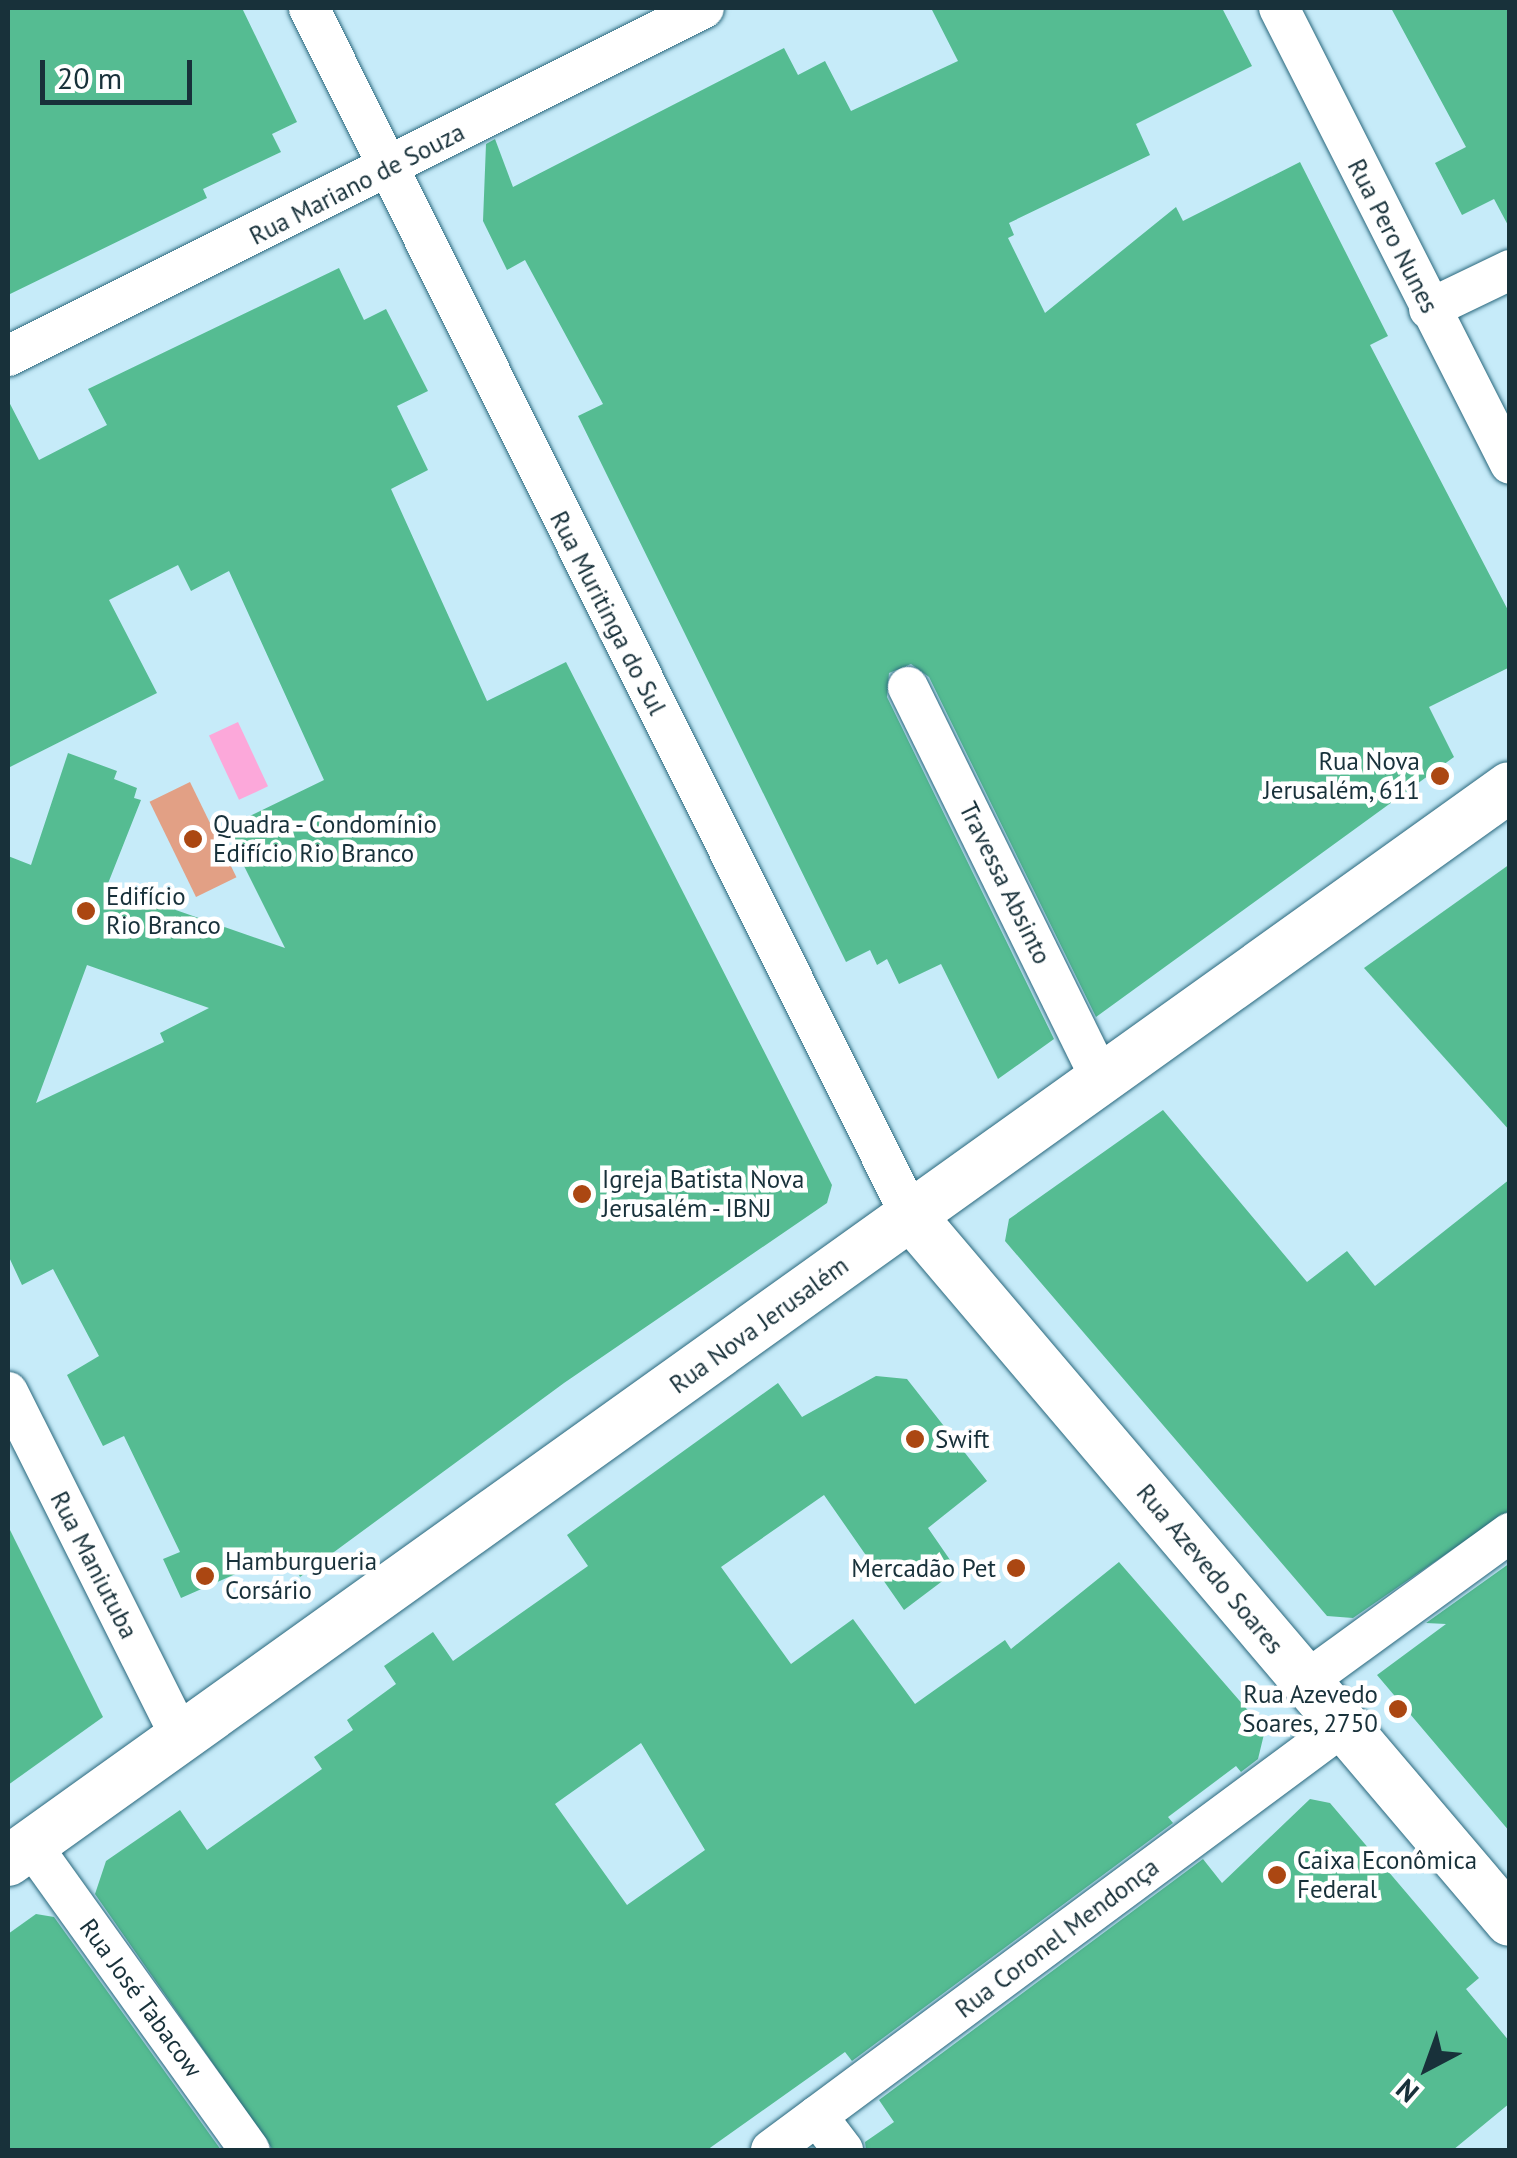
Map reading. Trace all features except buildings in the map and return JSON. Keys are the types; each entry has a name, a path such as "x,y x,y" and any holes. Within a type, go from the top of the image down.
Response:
{"street":[{"name":"Rua Muritinga do Sul","path":"309,8 386,170 911,1216"},
{"name":"Rua Mariano de Souza","path":"8,356 704,8"},
{"name":"Rua Pero Nunes","path":"1279,8 1510,464"},
{"path":"1429,309 1510,270"},
{"name":"Travessa Absinto","path":"908,687 1101,1080"},
{"name":"Rua Nova Jerusalém","path":"20,1854 1510,787"},
{"name":"Rua Azevedo Soares","path":"911,1216 1510,1921"},
{"name":"Rua Maniutuba","path":"8,1392 181,1738"},
{"path":"1306,1681 1510,1533"},
{"name":"Rua Coronel Mendonça","path":"771,2150 1343,1726"},
{"name":"Rua José Tabacow","path":"20,1854 250,2150"},
{"path":"817,2116 843,2150"}],"shaded area":[{"path":"238,722 268,786 239,800 209,736"},
{"name":"Quadra - Condomínio Edifício Rio Branco","path":"190,782 236,877 196,897 150,802"}],"place":[{"name":"Rua Nova Jerusalém, 611","path":"1440,776"},
{"name":"Quadra - Condomínio Edifício Rio Branco","path":"193,839"},
{"name":"Edifício Rio Branco","path":"86,911"},
{"name":"Igreja Batista Nova Jerusalém - IBNJ","path":"582,1194"},
{"name":"Swift","path":"915,1439"},
{"name":"Mercadão Pet","path":"1016,1568"},
{"name":"Hamburgueria Corsário","path":"205,1576"},
{"name":"Rua Azevedo Soares, 2750","path":"1398,1709"},
{"name":"Caixa Econômica Federal","path":"1277,1875"}]}
